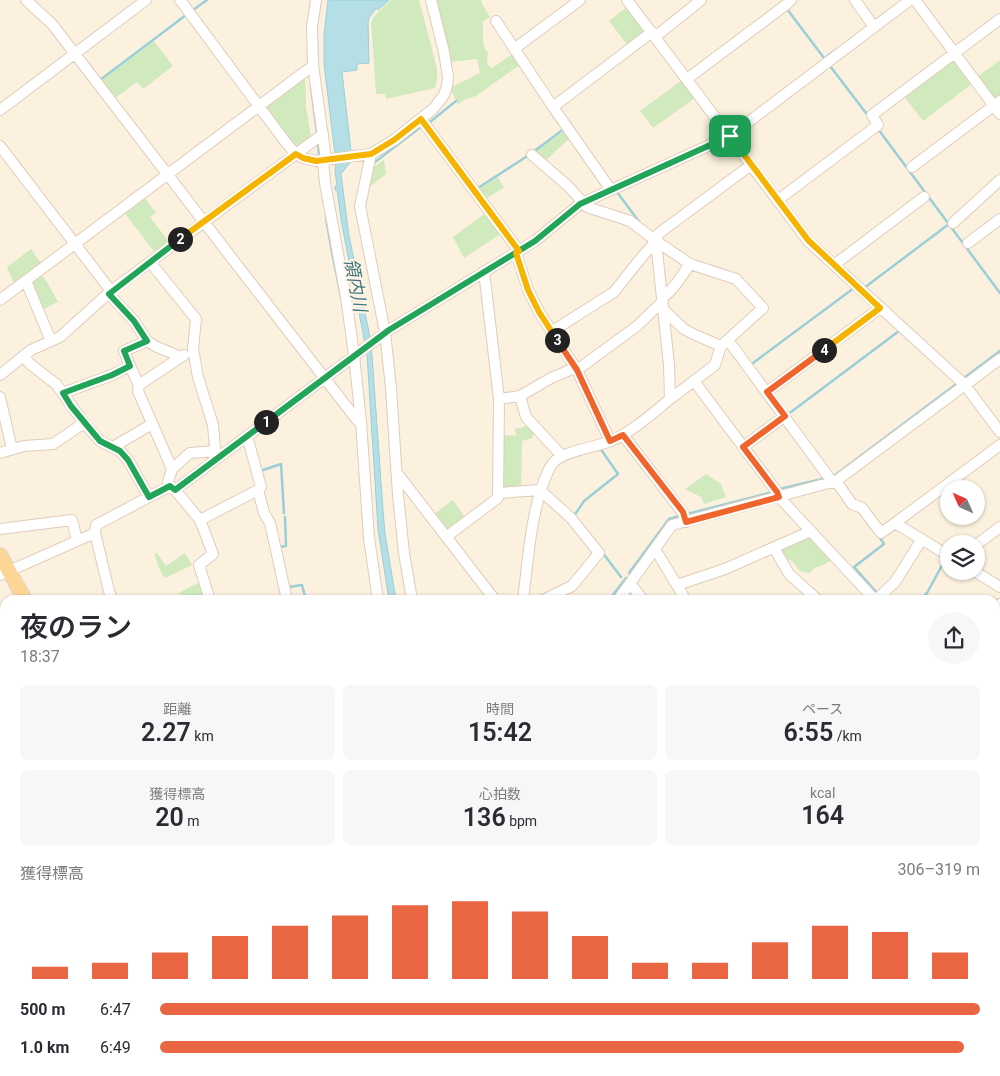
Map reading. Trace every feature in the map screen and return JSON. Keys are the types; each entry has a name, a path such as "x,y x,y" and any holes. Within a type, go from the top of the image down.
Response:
{"main road":[{"path":"0,555 4,573 21,595"}],"street":[{"path":"26,0 52,24 324,378 357,420 361,422"},
{"path":"0,110 146,0"},
{"path":"180,0 296,154 316,161 371,154 394,140 439,102 447,86 448,77 431,0"},
{"path":"316,0 312,27 313,66 328,159 325,183 356,353 369,538 377,595"},
{"path":"514,49 580,0"},
{"path":"627,0 808,240 965,385 1000,432"},
{"path":"553,107 701,0"},
{"path":"687,79 791,0"},
{"path":"855,0 874,26"},
{"path":"912,167 998,107 954,53 915,0"},
{"path":"110,595 95,533 96,525 149,497 172,488 216,455 247,436 382,334 535,241 583,202 730,136 904,2"},
{"path":"778,200 878,124 872,115 1000,19"},
{"path":"496,21 611,190"},
{"path":"0,300 313,66"},
{"path":"421,119 518,252 528,290 551,332 576,369 610,441"},
{"path":"0,375 31,350 60,338 110,292 323,134"},
{"path":"0,146 134,321 147,341 156,347 181,357"},
{"path":"371,154 360,206 391,388 398,495 404,553 411,595"},
{"path":"524,595 540,490 554,462 562,456 623,435 716,365 724,343 762,308 736,278 690,264 630,221 587,208 568,186 532,155"},
{"path":"670,399 669,365 656,241 658,234 751,165"},
{"path":"953,223 1000,180"},
{"path":"834,265 924,197"},
{"path":"968,243 1000,219"},
{"path":"551,332 614,292 656,241"},
{"path":"150,262 196,320 193,350 198,377 213,424 216,455"},
{"path":"500,399 520,396 551,378 576,369 610,346 638,326 663,303 665,297 690,264"},
{"path":"446,537 498,498 500,399 484,272"},
{"path":"26,281 51,341"},
{"path":"663,303 688,332 724,343 767,392 852,504 862,508 881,533 1000,445"},
{"path":"767,392 880,308"},
{"path":"147,341 124,351 139,385 138,391 172,469"},
{"path":"139,385 193,350"},
{"path":"23,356 30,364 52,380 100,441 120,451 128,460 149,497"},
{"path":"622,595 672,525 834,482 1000,359"},
{"path":"63,393 112,375 130,366"},
{"path":"694,381 779,497 871,595"},
{"path":"520,396 526,417 562,456"},
{"path":"0,397 12,449"},
{"path":"743,447 785,416"},
{"path":"0,453 24,446 53,444 84,422"},
{"path":"113,447 152,424"},
{"path":"623,435 683,512 686,522"},
{"path":"200,520 261,487 247,436"},
{"path":"208,595 199,565 213,554 200,520 168,482 172,469 190,453 216,455"},
{"path":"397,473 491,595"},
{"path":"258,490 264,513 270,523 286,595"},
{"path":"498,492 540,490 571,518 599,553 572,586 554,595"},
{"path":"0,529 72,520 77,540"},
{"path":"896,523 940,551"},
{"path":"985,538 1000,527"},
{"path":"677,585 725,569 811,531"},
{"path":"4,573 95,533"},
{"path":"881,595 895,582 922,540"},
{"path":"774,548 789,574 812,595"},
{"path":"655,549 683,595"},
{"path":"985,578 1000,587"},
{"path":"630,583 639,595"}],"green space":[{"path":"391,0 419,0 437,68 437,79 435,88 386,99 385,94 376,94 371,22 375,15"},
{"path":"436,0 481,0 490,17 483,21 483,41 488,53 487,64 492,68 514,53 521,64 476,96 458,104 451,90 452,87 480,73 477,59 450,62"},
{"path":"627,7 647,34 629,47 609,21"},
{"path":"154,41 173,66 143,89 137,82 114,99 101,81"},
{"path":"952,57 973,83 923,121 903,95"},
{"path":"1000,60 1000,99 997,101 977,77"},
{"path":"305,75 306,106 311,138 297,149 263,105"},
{"path":"682,80 695,98 653,128 640,111"},
{"path":"566,130 571,137 544,162 533,153"},
{"path":"384,160 386,174 367,189 370,170"},
{"path":"498,177 504,188 486,198 479,189"},
{"path":"143,196 156,213 150,217 170,243 156,254 123,211"},
{"path":"487,212 502,233 464,258 453,237"},
{"path":"31,249 42,265 14,284 7,267"},
{"path":"41,274 58,302 40,311 28,284"},
{"path":"530,425 537,433 533,435 533,438 522,441 521,490 502,491 501,435 520,436 516,435 515,429"},
{"path":"706,474 721,484 726,497 704,504 701,497 685,489"},
{"path":"453,500 464,516 445,531 433,515"},
{"path":"809,535 832,559 814,568 810,573 800,571 793,562 779,551"},
{"path":"157,553 166,566 185,553 192,565 165,578 154,554"},
{"path":"201,581 205,595 180,595 179,593"}],"water":[{"name":"領内川","path":"328,0 389,0 378,10 376,8 369,18 369,63 357,64 357,70 342,72 352,160 341,174 349,236 372,355 385,534 395,595 388,595 378,529 367,354 337,190 335,190 335,186 337,186 336,162 324,64 324,35"}],"waterway":[{"path":"193,10 207,0"},
{"path":"787,9 824,58"},
{"path":"100,80 186,15"},
{"path":"827,56 839,48"},
{"path":"830,66 869,117"},
{"path":"311,86 317,133"},
{"path":"430,122 456,101"},
{"path":"375,162 422,126"},
{"path":"533,152 564,129"},
{"path":"878,129 1000,293"},
{"path":"318,144 319,154"},
{"path":"478,188 529,155"},
{"path":"617,192 640,223"},
{"name":"領内川","path":"326,218 342,301"},
{"path":"864,288 949,224"},
{"path":"753,363 854,288"},
{"path":"791,412 899,331"},
{"path":"964,378 1000,351"},
{"path":"834,476 955,385"},
{"path":"574,516 584,501 618,474 600,448"},
{"path":"260,471 281,464 284,513"},
{"path":"780,489 826,478"},
{"path":"687,514 773,492"},
{"path":"629,573 669,519 680,516"},
{"path":"279,547 286,546 285,517"},
{"path":"878,594 854,567 884,544 880,538"},
{"path":"602,552 621,577"},
{"path":"925,595 940,569"},
{"path":"613,595 626,578"},
{"path":"289,587 302,585 305,595"}],"route":[{"path":"730,136 580,204 535,241 516,253 389,330 175,490 170,486 149,497 128,460 120,451 100,441 71,406 63,393 112,375 130,366 124,351 147,341 134,321 109,294 111,291 296,154 316,161 371,154 394,140 421,119 519,251 516,253 528,290 539,312 577,370 610,441 623,435 683,512 686,522 779,497 743,447 785,416 767,392 880,308 808,240 730,136"}]}
